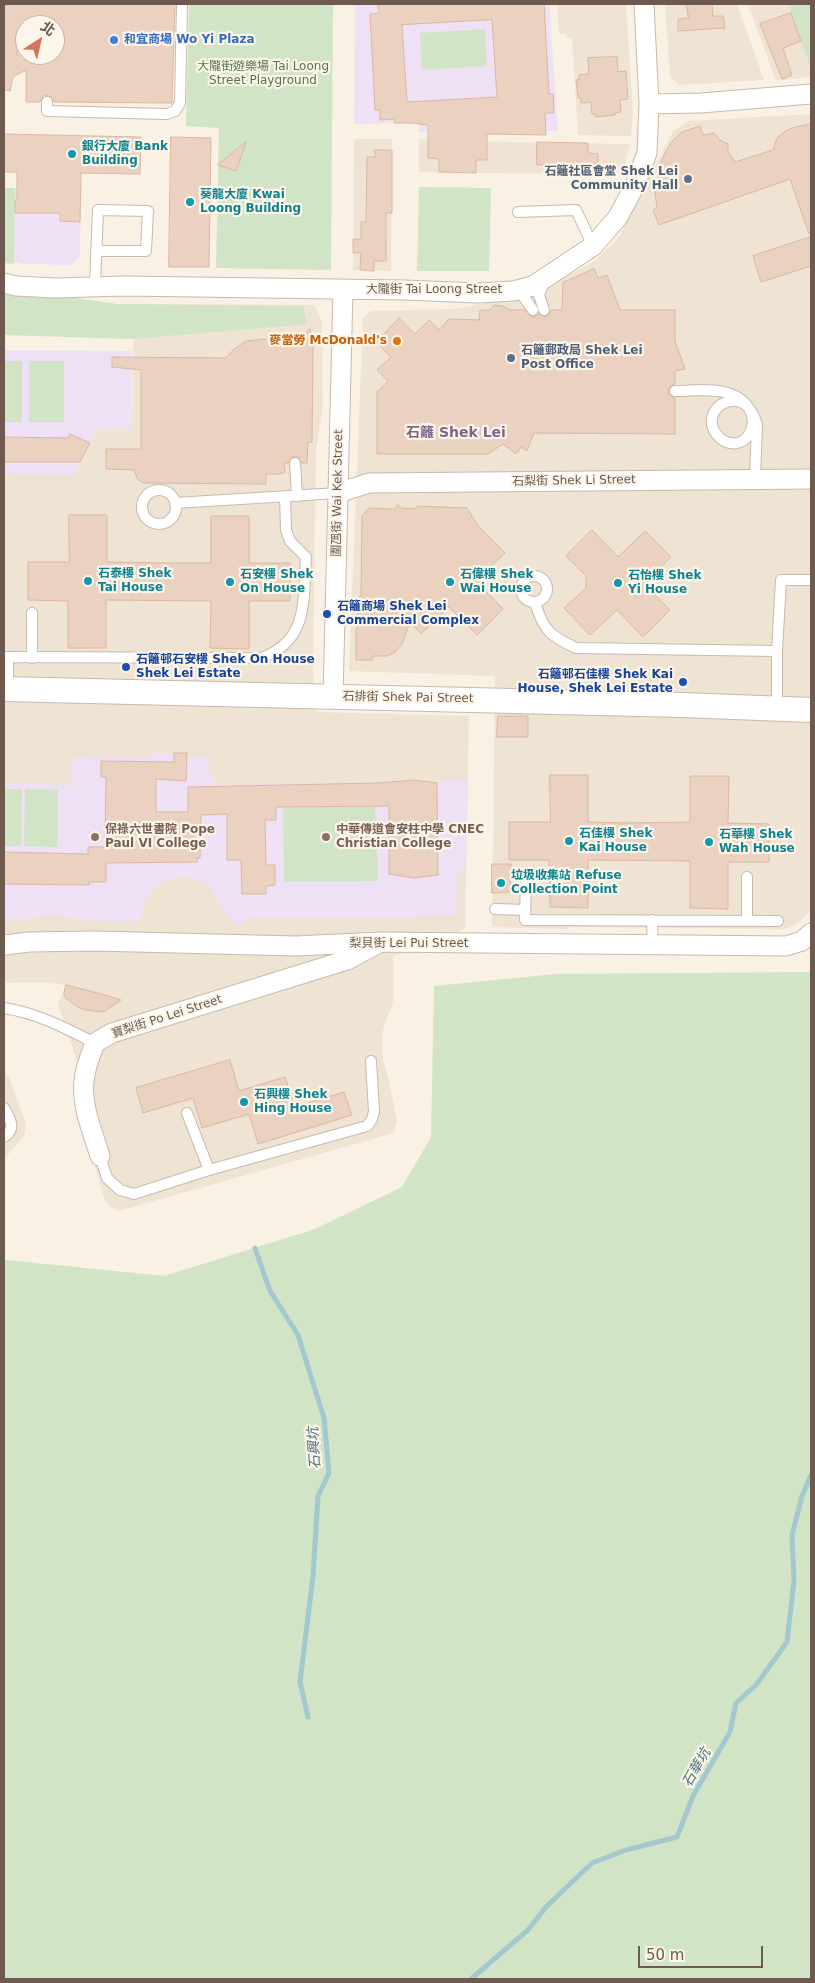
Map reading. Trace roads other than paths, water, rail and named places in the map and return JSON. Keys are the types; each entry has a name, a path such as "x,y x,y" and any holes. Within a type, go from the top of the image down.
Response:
{"street":[{"name":"大隴街 Tai Loong Street","path":"4,283 16,286 55,288 95,286 405,290 478,293 513,291 533,286 593,246 618,218 635,185 647,153 649,104 644,4"},
{"path":"649,104 701,103 811,94"},
{"name":"圍乪街 Wai Kek Street","path":"333,696 343,290"},
{"name":"石梨街 Shek Li Street","path":"338,493 369,483 755,471 811,479"},
{"name":"石排街 Shek Pai Street","path":"6,689 777,707 811,710"},
{"name":"梨貝街 Lei Pui Street","path":"4,945 29,942 94,941 296,946 380,942 786,946 802,941 811,933"},
{"name":"寶梨街 Po Lei Street","path":"95,1043 112,1033 347,960 380,942"},
{"path":"295,976 296,946"},
{"path":"95,1043 87,1065 84,1082 85,1104 100,1156"}],"lane":[{"path":"47,102 47,111 125,108 167,114 175,111 180,103 182,4"},
{"path":"95,286 96,251 98,210 148,211 146,252 96,251"},
{"path":"518,212 576,210 593,246"},
{"path":"544,280 540,286 539,295 544,310"},
{"path":"513,291 523,296 533,310"},
{"path":"675,391 713,390 728,393 746,404 751,410 754,418 752,431 748,437 735,443 728,442 716,435 713,429 713,415 721,404 734,401 747,406 752,413 755,419 757,424 755,471"},
{"path":"295,463 297,496"},
{"path":"175,502 338,493"},
{"path":"6,689 6,657 261,658 279,650 300,623 306,557 290,541 286,530 285,496"},
{"path":"777,707 777,651 781,580 811,580"},
{"path":"535,602 540,620 555,638 576,648 777,651"},
{"path":"32,613 32,658"},
{"path":"526,875 525,920 778,921"},
{"path":"747,877 747,920"},
{"path":"495,909 525,910"},
{"path":"652,920 653,945"},
{"path":"4,1008 23,1011 48,1019 95,1043"},
{"path":"100,1156 107,1178 120,1190 134,1194 209,1170 367,1126 374,1112 371,1061"},
{"path":"4,1108 12,1126 11,1131 4,1137"},
{"path":"187,1113 209,1170"}],"waterway":[{"name":"石興坑","path":"255,1248 270,1291 298,1335 324,1418 329,1473 318,1496 313,1576 300,1682 308,1717"},
{"name":"石華坑","path":"471,1979 528,1930 546,1907 592,1863 626,1850 677,1837 693,1796 730,1732 736,1703 756,1685 787,1642 794,1580 792,1535 802,1496 811,1475"}],"place":[{"name":"和宜商場 Wo Yi Plaza","path":"114,40"},
{"name":"銀行大廈 Bank Building","path":"72,154"},
{"name":"石籬社區會堂 Shek Lei Community Hall","path":"688,179"},
{"name":"葵龍大廈 Kwai Loong Building","path":"190,202"},
{"name":"麥當勞 McDonald's","path":"397,341"},
{"name":"石籬郵政局 Shek Lei Post Office","path":"511,358"},
{"name":"石泰樓 Shek Tai House","path":"88,581"},
{"name":"石安樓 Shek On House","path":"230,582"},
{"name":"石偉樓 Shek Wai House","path":"450,582"},
{"name":"石怡樓 Shek Yi House","path":"618,583"},
{"name":"石籬商場 Shek Lei Commercial Complex","path":"327,614"},
{"name":"石籬邨石安樓 Shek On House Shek Lei Estate","path":"126,667"},
{"name":"石籬邨石佳樓 Shek Kai House, Shek Lei Estate","path":"683,682"},
{"name":"保祿六世書院 Pope Paul VI College","path":"95,837"},
{"name":"中華傳道會安柱中學 CNEC Christian College","path":"326,837"},
{"name":"石佳樓 Shek Kai House","path":"569,841"},
{"name":"石華樓 Shek Wah House","path":"709,842"},
{"name":"垃圾收集站 Refuse Collection Point","path":"501,883"},
{"name":"石興樓 Shek Hing House","path":"244,1102"}],"district":[{"name":"石籬 Shek Lei","path":"456,433"}],"park label":[{"name":"大隴街遊樂場 Tai Loong Street Playground","path":"263,74"}]}
